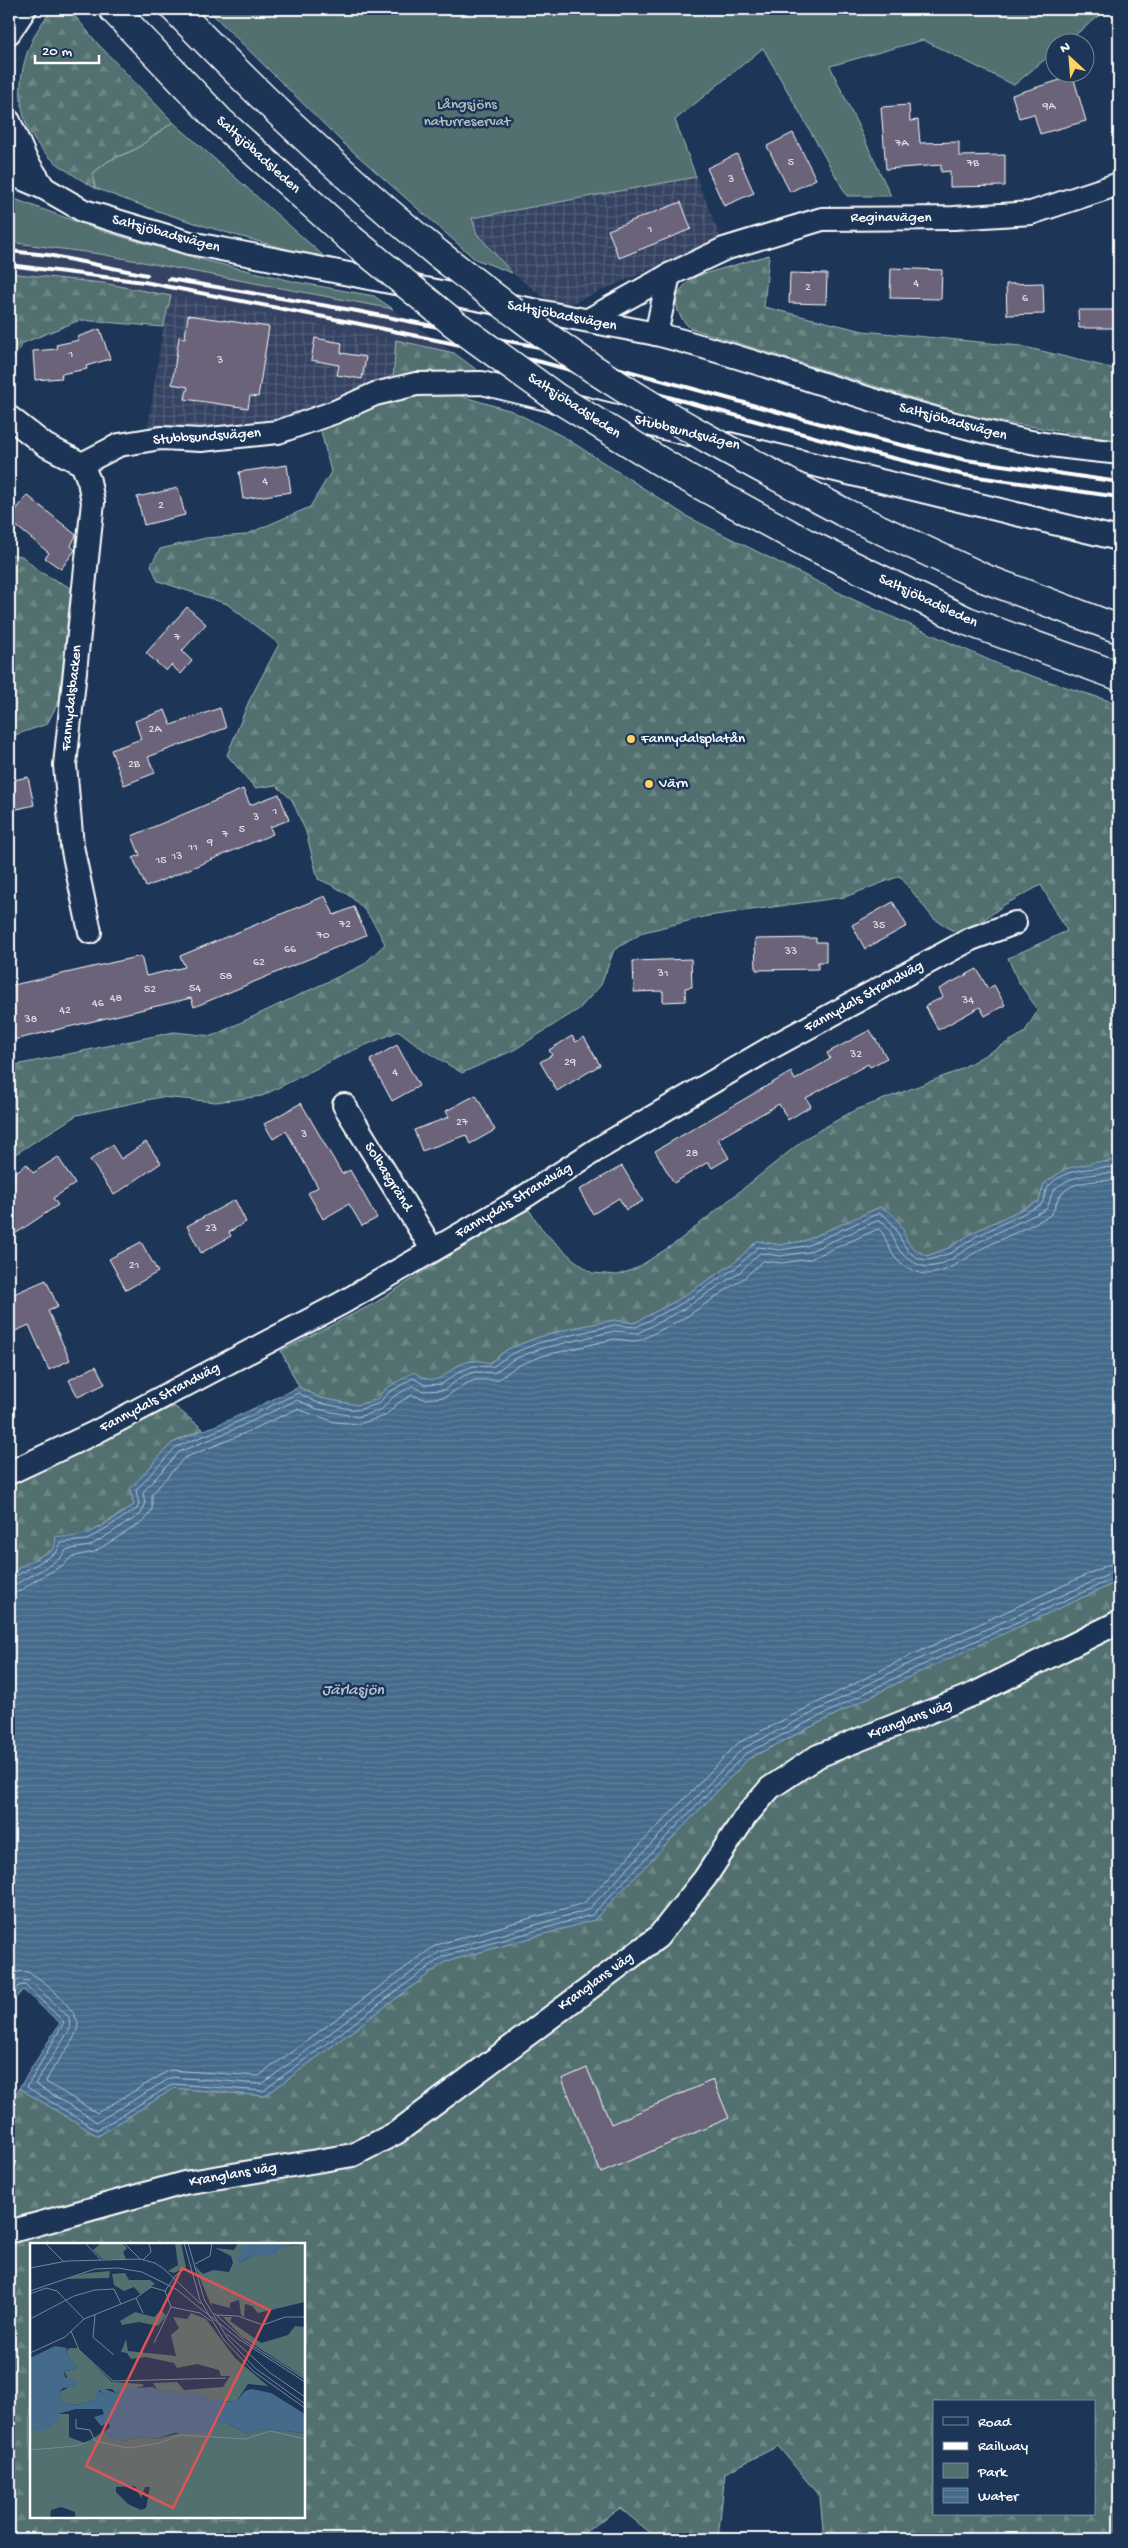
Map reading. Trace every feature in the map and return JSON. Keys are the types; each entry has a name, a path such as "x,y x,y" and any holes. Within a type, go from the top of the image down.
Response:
{"highway":[{"name":"Saltsjöbadsleden","path":"113,9 220,121 351,239 455,324 557,398 684,476 806,543 967,621 1119,676"},
{"path":"175,9 255,92 387,212 509,308 611,380 724,448 843,512 986,579 1119,629"}],"street":[{"path":"9,33 25,9"},
{"path":"9,121 26,160 44,188"},
{"name":"Saltsjöbadsvägen","path":"9,173 44,188 84,211 190,244 656,334 714,349 932,418 1022,440 1119,453"},
{"name":"Reginavägen","path":"588,320 669,275 724,249 822,219 954,218 1031,213 1119,184"},
{"path":"656,334 669,275"},
{"name":"Stubbsundsvägen","path":"82,464 119,445 161,438 201,440 278,432 335,412 375,394 416,384 482,383 1119,539"},
{"path":"9,417 45,445 82,464"},
{"name":"Fannydalsbacken","path":"82,464 89,481 93,502 65,765 72,846 90,932"},
{"name":"Fannydals Strandväg","path":"9,1473 94,1433 342,1303 432,1249 518,1201 596,1150 774,1046 971,939 1015,923"},
{"name":"Solbasgränd","path":"344,1105 432,1249"},
{"name":"Kranglans väg","path":"9,2232 184,2183 353,2155 396,2133 658,1937 705,1878 745,1817 770,1788 818,1756 974,1694 1119,1622"}],"shaded area":[{"path":"696,177 721,239 559,309 512,273 476,234 472,218"},
{"path":"9,242 100,254 393,309 454,353 103,283 9,273"},
{"path":"171,296 396,340 393,379 275,419 209,427 148,427 163,327"}],"green space":[{"path":"53,9 69,9 98,44 173,122 136,149 108,161 92,174 95,188 62,168 41,149 27,125 22,108 22,72 27,55 33,38"},
{"name":"Långsjöns naturreservat","path":"207,9 1108,9 1079,32 1046,32 1046,58 1014,85 923,40 830,66 891,196 847,196 763,48 675,120 696,177 472,218 477,234 512,273 475,259 341,141"},
{"path":"173,122 327,259 210,228 95,188 92,174 108,161 136,149"},
{"path":"9,197 102,231 195,258 296,282 374,296 393,309 100,254 9,242"},
{"path":"769,255 764,307 863,331 1021,346 1119,370 1119,441 974,417 690,328 679,314 677,300 679,294 697,276"},
{"path":"9,273 103,283 171,296 163,327 80,320 23,343 9,365"},
{"path":"396,340 454,353 481,373 393,379"},
{"path":"444,391 512,411 564,437 688,517 852,599 1007,668 1119,704 1119,1159 1065,1169 1044,1184 1039,1201 972,1233 949,1248 927,1256 912,1248 905,1239 901,1225 880,1207 804,1241 780,1245 757,1241 734,1263 676,1301 634,1323 614,1320 536,1338 508,1349 490,1363 473,1360 457,1366 441,1379 385,1389 376,1400 357,1405 320,1398 299,1387 281,1351 375,1303 500,1223 529,1210 544,1232 573,1259 592,1273 618,1275 637,1268 677,1242 806,1138 853,1111 955,1072 1024,1033 1038,1010 1018,981 1008,958 1067,931 1041,885 1004,905 974,927 957,933 933,918 900,876 845,897 708,916 644,932 614,950 601,985 579,1009 514,1050 462,1073 424,1050 399,1031 347,1053 262,1096 216,1102 161,1097 77,1115 9,1158 9,1069 16,1065 174,1032 212,1036 363,965 385,944 373,921 359,904 341,890 318,879 306,832 292,800 276,785 255,788 227,755 249,701 279,644 227,604 158,581 151,565 160,549 206,538 245,535 310,507 331,472 319,423 383,395"},
{"path":"9,554 22,556 40,572 71,588 59,701 47,724 9,737"},
{"path":"174,1406 203,1429 172,1443 130,1489 134,1505 85,1536 67,1538 54,1549 20,1567 9,1577 9,1486"},
{"path":"1119,1581 1119,2539 824,2539 820,2497 778,2446 725,2473 718,2539 658,2539 620,2508 575,2539 9,2539 9,2105 19,2088 98,2136 174,2088 265,2096 445,1962 594,1920 748,1759 925,1669"}],"water":[{"name":"Järlasjön","path":"1095,1162 1119,1162 1119,1581 911,1676 748,1759 594,1920 445,1962 265,2096 174,2088 98,2136 19,2088 60,2023 23,1990 9,2005 9,1577 20,1567 54,1549 56,1536 67,1537 88,1533 134,1505 130,1489 172,1443 229,1420 299,1387 320,1398 357,1405 376,1400 385,1389 414,1372 424,1378 433,1380 465,1363 478,1361 490,1363 508,1349 536,1338 614,1320 634,1323 676,1301 734,1263 757,1241 780,1245 804,1241 880,1207 891,1213 899,1222 911,1246 927,1256 949,1248 972,1233 1039,1201 1044,1184 1065,1169"}],"building":[{"path":"1054,82 1075,82 1086,121 1040,134 1034,114 1019,118 1012,95"},
{"path":"909,105 910,121 918,120 920,143 959,142 959,156 1005,155 1005,186 950,187 950,171 941,172 941,165 886,169 881,107"},
{"path":"793,133 816,179 790,192 767,146"},
{"path":"737,154 754,193 724,206 707,168"},
{"path":"681,202 691,229 619,258 608,230"},
{"path":"891,268 942,270 941,299 890,298"},
{"path":"790,273 827,274 826,304 789,303"},
{"path":"1043,283 1044,314 1007,315 1006,284"},
{"path":"1078,310 1113,310 1114,328 1079,328"},
{"path":"188,315 269,327 258,397 250,396 248,408 185,399 188,387 172,384 179,337 185,338"},
{"path":"100,329 110,359 86,366 87,369 61,374 62,378 35,380 33,351 57,349 56,345 79,340 77,337"},
{"path":"315,338 342,343 341,353 366,357 362,379 337,375 339,365 311,360"},
{"path":"287,465 291,492 243,499 239,472"},
{"path":"178,488 185,515 144,525 137,497"},
{"path":"27,495 76,535 71,546 75,550 61,569 45,558 49,553 9,520"},
{"path":"187,607 206,624 182,651 192,661 181,674 171,665 166,671 146,653"},
{"path":"220,708 226,728 148,757 155,773 124,785 111,750 141,739 135,721 165,710 171,725"},
{"path":"28,777 34,805 9,811 9,781"},
{"path":"243,789 250,805 279,794 289,820 270,827 273,834 146,887 133,858 140,855 132,836"},
{"path":"325,896 334,915 354,907 366,935 194,1007 191,998 9,1041 9,986 141,956 146,976 185,967 180,956"},
{"path":"893,902 907,926 865,949 852,925"},
{"path":"816,938 816,942 826,942 826,962 818,962 818,969 756,970 755,939"},
{"path":"691,959 692,987 685,988 686,1001 663,1002 663,991 634,992 633,961"},
{"path":"977,969 988,989 994,985 1005,1005 985,1016 980,1007 938,1030 925,1006 943,997 939,989"},
{"path":"870,1030 887,1058 870,1067 868,1064 806,1098 811,1106 788,1120 779,1104 718,1139 729,1158 712,1168 708,1162 674,1183 655,1151 791,1072 795,1080 830,1059 827,1053"},
{"path":"572,1036 576,1042 584,1037 600,1065 557,1091 540,1062 552,1055 549,1050"},
{"path":"397,1045 419,1086 392,1101 370,1060"},
{"path":"476,1095 495,1130 470,1144 466,1135 422,1151 414,1130 449,1117 446,1111"},
{"path":"301,1103 342,1174 350,1170 377,1218 362,1226 349,1204 323,1219 308,1193 318,1187 286,1131 273,1139 264,1124"},
{"path":"146,1142 161,1163 114,1195 90,1160 112,1145 121,1159"},
{"path":"58,1157 75,1184 53,1198 58,1205 9,1238 9,1177 27,1164 33,1173"},
{"path":"622,1166 643,1201 626,1210 619,1198 593,1214 579,1190"},
{"path":"235,1200 246,1222 229,1232 231,1236 201,1253 187,1226"},
{"path":"141,1242 158,1272 126,1290 109,1259"},
{"path":"46,1280 58,1307 48,1311 70,1360 49,1370 29,1325 9,1334 9,1296"},
{"path":"96,1366 105,1384 78,1397 69,1380"},
{"path":"587,2068 611,2124 713,2080 729,2118 601,2173 562,2079"}],"railway":[{"path":"9,251 48,255 147,275"},
{"path":"9,265 144,282 355,323 541,362 876,454 964,475 1119,497"},
{"path":"169,279 357,311 544,348 880,440 966,460 1119,482"}],"place":[{"name":"Fannydalsplatån","path":"631,739"},
{"name":"Värn","path":"649,784"}]}
